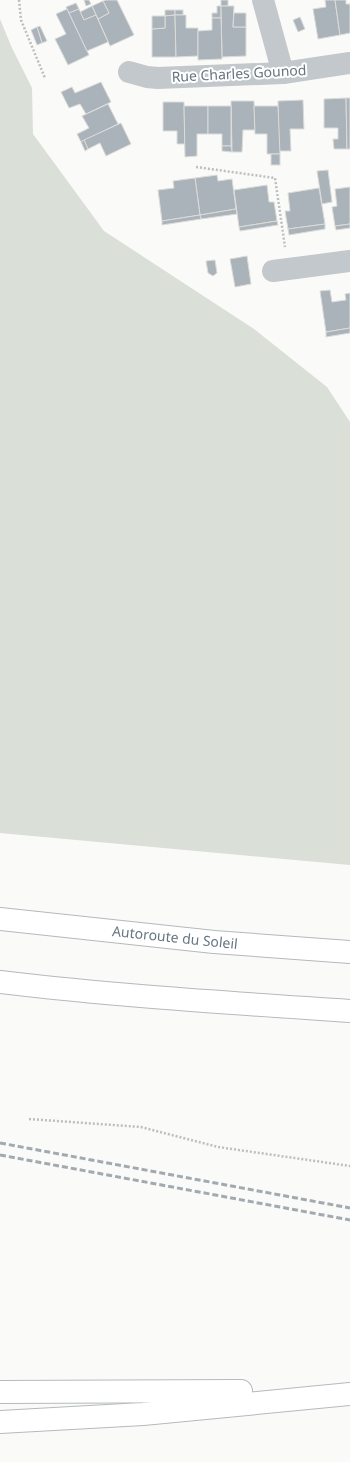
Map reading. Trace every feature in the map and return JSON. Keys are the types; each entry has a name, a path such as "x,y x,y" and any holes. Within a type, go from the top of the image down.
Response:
{"main road":[{"name":"Autoroute du Soleil","path":"0,919 214,942 350,952"},
{"path":"0,982 194,1000 350,1011"},
{"path":"0,1392 350,1392"},
{"path":"0,1422 143,1414 350,1392"},
{"path":"0,1412 143,1414"}],"street":[{"path":"263,0 283,72"},
{"name":"Rue Charles Gounod","path":"129,72 147,77 158,78 283,72 350,63"},
{"path":"280,270 350,261"}],"path":[{"path":"19,0 22,20 45,78"},
{"path":"196,167 275,178 280,270"},
{"path":"29,1119 142,1127 218,1147 350,1166"}],"shaded area":[{"path":"0,19 12,48 32,88 33,134 104,231 254,329 327,387 350,422 350,865 0,833"}],"building":[{"path":"84,0 89,0 91,4 86,6"},
{"path":"117,0 134,35 110,46 98,19 109,13 103,1"},
{"path":"221,0 228,0 228,6 221,6"},
{"path":"325,0 335,0 340,35 318,39 313,9 326,7"},
{"path":"335,0 346,0 346,4 350,4 350,33 340,35"},
{"path":"103,1 109,13 98,19 92,6"},
{"path":"76,3 79,9 69,13 66,7"},
{"path":"92,6 96,15 84,20 80,12"},
{"path":"217,6 221,6 221,18 212,18 212,13 217,13"},
{"path":"221,6 234,6 233,27 246,27 246,56 222,57"},
{"path":"67,9 89,55 68,65 55,39 66,34 56,14"},
{"path":"79,9 84,20 96,15 108,42 87,51 69,13"},
{"path":"165,10 175,10 175,15 165,16"},
{"path":"175,10 183,10 183,15 175,15"},
{"path":"234,13 246,13 246,27 233,27"},
{"path":"175,15 176,57 152,57 152,29 165,28 165,16"},
{"path":"175,15 186,15 186,28 198,28 198,56 176,57"},
{"path":"152,16 165,16 165,28 152,29"},
{"path":"300,17 305,29 298,32 293,20"},
{"path":"212,18 221,18 222,59 198,60 198,31 212,30"},
{"path":"40,26 47,41 42,43 37,27"},
{"path":"37,27 42,43 37,45 31,30"},
{"path":"101,82 111,102 86,114 80,104 69,108 61,92 72,87 75,93"},
{"path":"346,98 347,149 334,149 333,139 338,139 338,128 324,128 324,99"},
{"path":"346,98 350,98 350,149 347,149"},
{"path":"303,100 304,129 290,129 291,151 279,151 278,101"},
{"path":"231,101 254,101 255,130 243,130 242,152 232,152"},
{"path":"163,102 184,102 185,144 177,144 177,131 163,131"},
{"path":"108,104 118,124 81,142 77,134 89,128 82,116"},
{"path":"184,106 208,106 208,134 197,134 197,156 185,157"},
{"path":"208,106 231,106 231,146 222,146 222,134 208,134"},
{"path":"254,106 278,106 280,154 267,154 267,134 255,134"},
{"path":"121,123 131,144 106,156 100,143 88,149 84,140"},
{"path":"84,140 88,149 85,151 81,142"},
{"path":"222,146 231,146 232,152 222,151"},
{"path":"271,154 280,154 280,165 271,165"},
{"path":"328,170 332,202 322,204 317,171"},
{"path":"217,175 218,181 232,179 236,209 200,215 195,178"},
{"path":"195,178 200,215 162,221 158,190 174,188 173,181"},
{"path":"267,185 269,202 274,202 277,221 239,227 234,190"},
{"path":"350,187 350,224 335,226 332,207 337,206 335,189"},
{"path":"319,188 325,224 288,229 285,211 290,211 288,193"},
{"path":"236,209 237,214 201,219 200,215"},
{"path":"200,215 201,219 162,225 162,221"},
{"path":"277,221 278,225 240,231 239,227"},
{"path":"325,224 325,229 289,235 288,229"},
{"path":"350,224 350,228 336,230 335,226"},
{"path":"247,256 251,284 235,287 230,259"},
{"path":"215,260 217,273 213,276 208,273 206,261"},
{"path":"330,290 332,302 346,300 345,294 350,293 350,328 326,332 320,291"},
{"path":"350,328 350,333 326,337 326,332"}],"railway":[{"path":"0,1143 350,1208"},
{"path":"0,1155 350,1220"}]}
